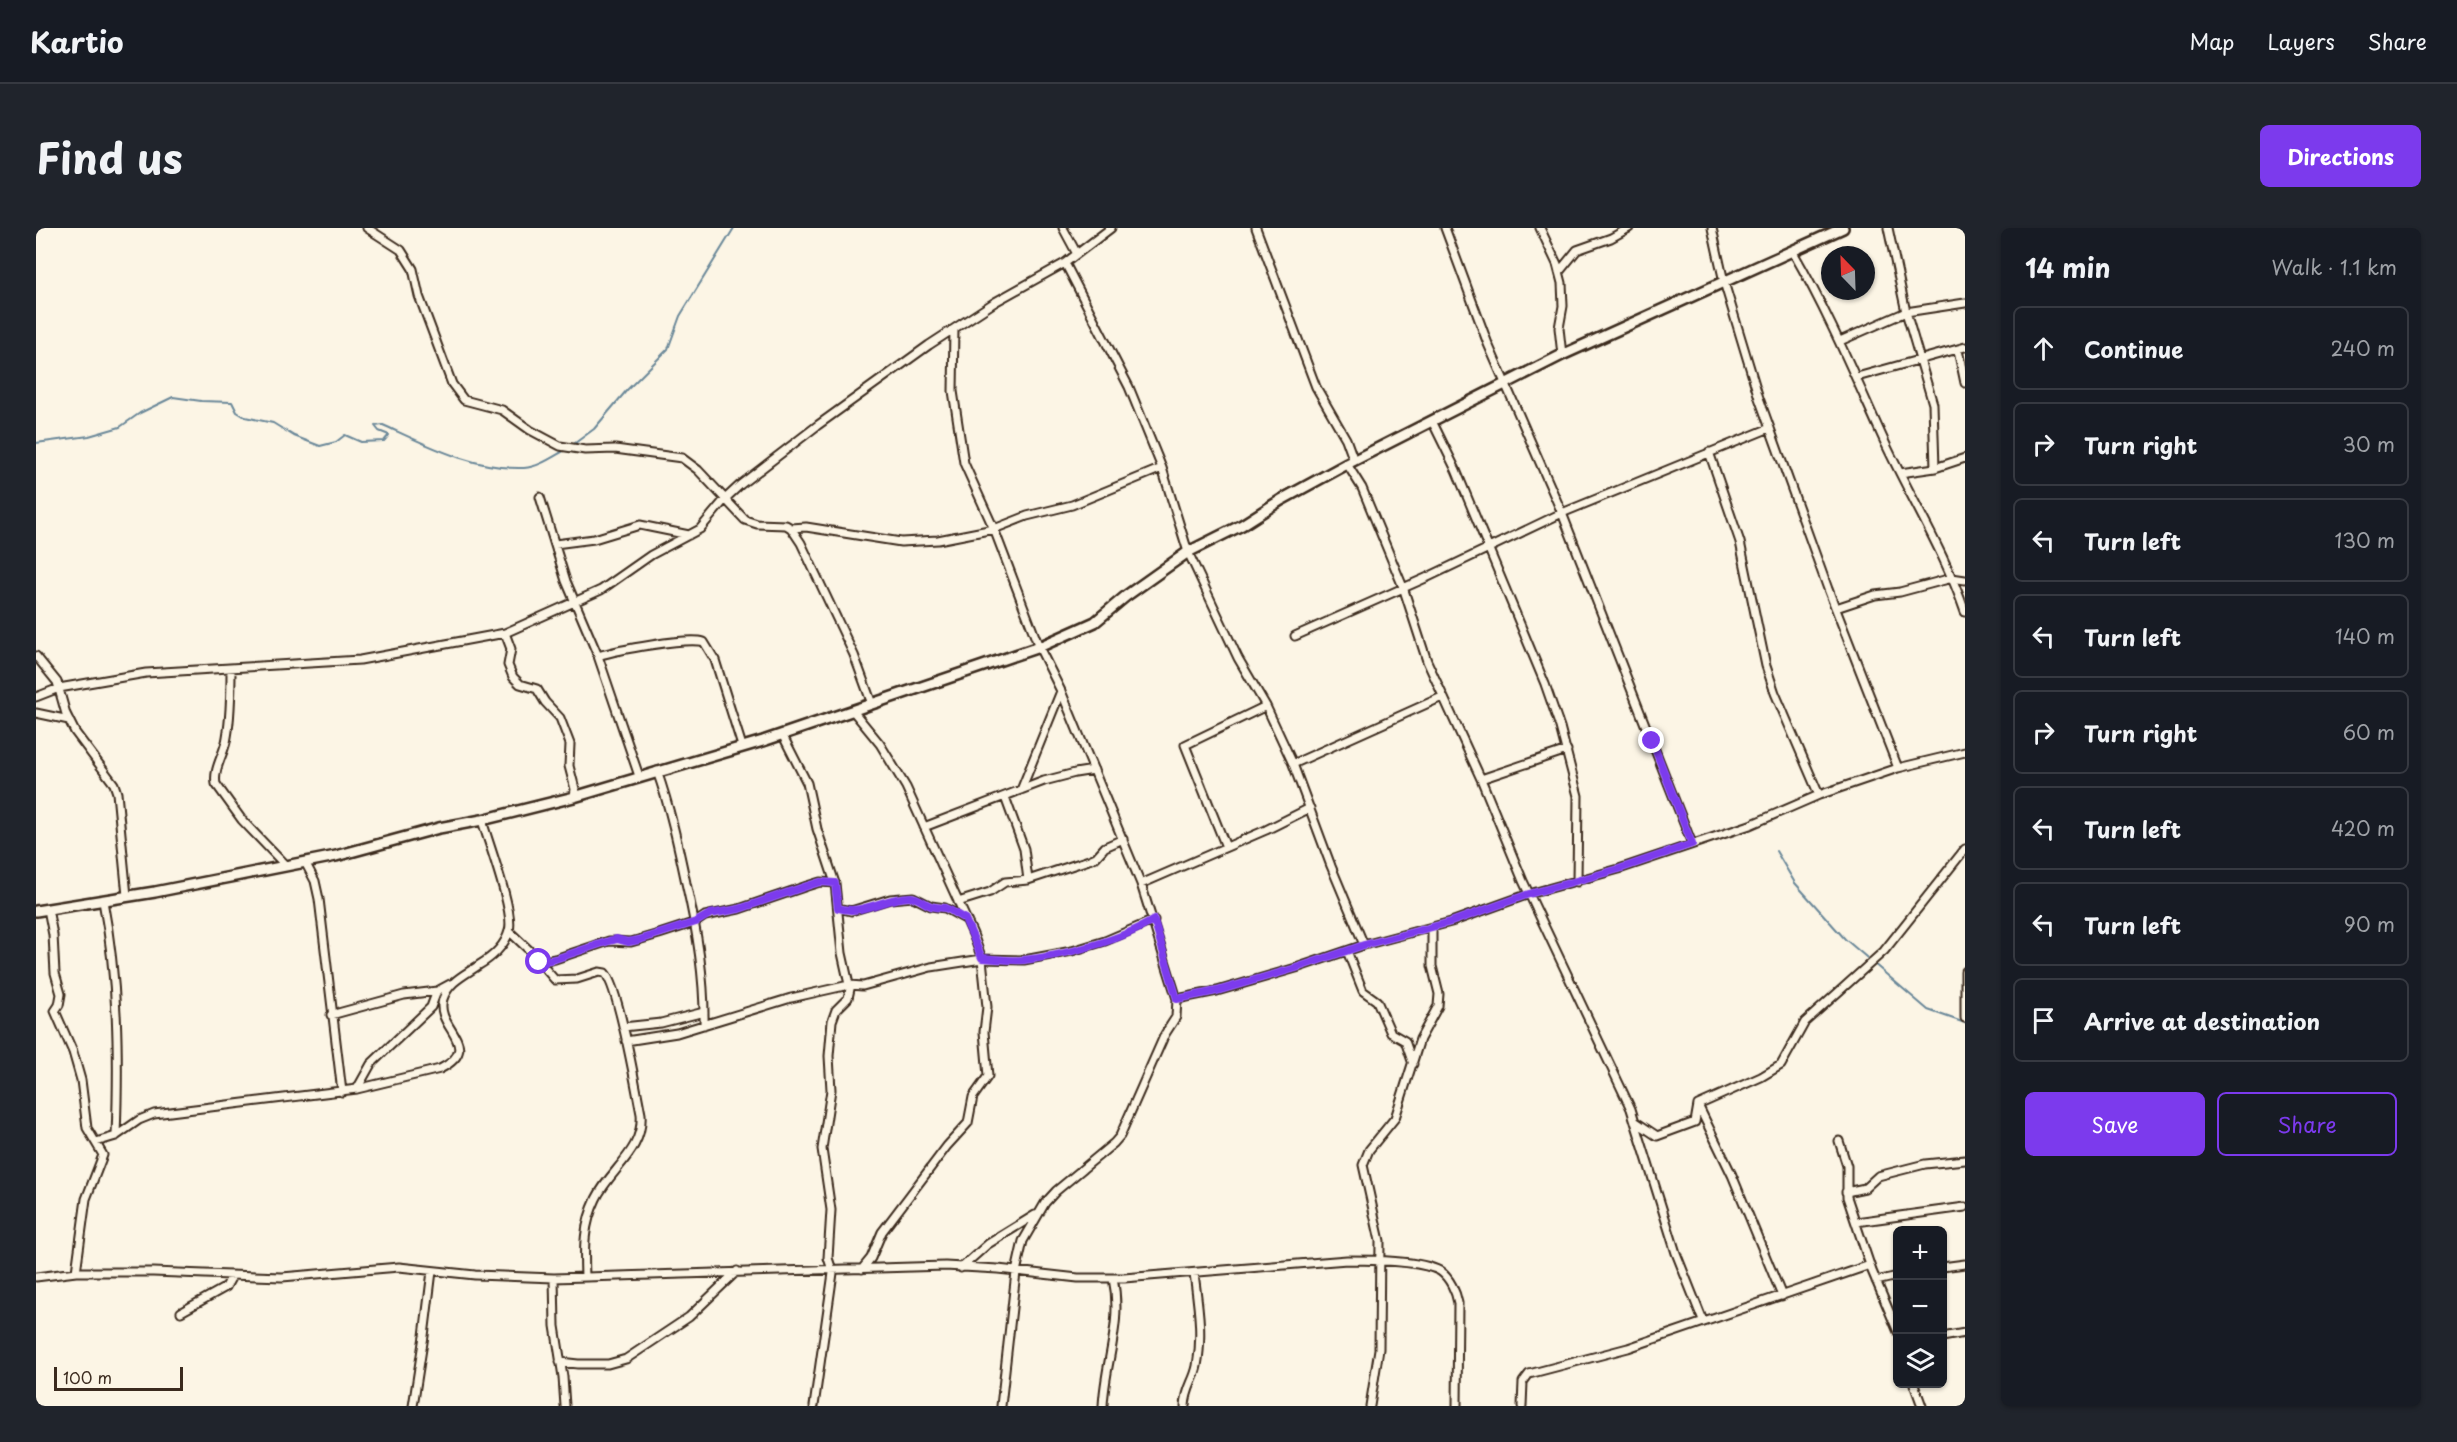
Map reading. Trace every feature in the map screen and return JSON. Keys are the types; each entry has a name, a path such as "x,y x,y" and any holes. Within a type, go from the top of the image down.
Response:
{"street":[{"path":"367,228 401,250 413,269 419,296 452,384 464,400 502,410 530,430 560,446 585,450 615,449 682,458 698,470 726,498 739,515 750,522 786,525 791,528 801,543 854,655 872,704"},
{"path":"1063,228 1077,254"},
{"path":"36,697 59,688 146,673 360,660 505,633 601,590 651,555 705,525 726,498 809,432 954,329 994,302 1065,263 1111,228"},
{"path":"1256,228 1316,387 1346,439 1351,462 1403,587 1418,638 1442,697 1481,779 1529,894 1598,1036 1636,1122 1640,1145 1676,1253 1703,1322"},
{"path":"1445,228 1505,384 1562,513 1692,844"},
{"path":"1540,228 1559,272 1564,297 1559,328 1562,355"},
{"path":"1559,272 1577,250 1611,238 1629,228"},
{"path":"1712,228 1724,282 1770,428 1898,768"},
{"path":"36,911 103,901 336,856 440,828 574,797 782,734 1039,647 1095,622 1126,596 1188,552 1242,525 1281,500 1351,462 1562,355 1843,228"},
{"path":"1888,228 1906,312 1933,404 1935,468"},
{"path":"1793,252 1840,341 1900,473 1941,553 1965,612"},
{"path":"1065,263 1121,370 1162,468 1188,552 1238,658 1266,706 1293,764 1364,945"},
{"path":"1840,341 1906,312 1965,303"},
{"path":"954,329 953,391 962,453 969,476 994,529 1039,647 1061,691 1142,884 1177,999 1176,1017 1166,1034 1120,1136 1056,1191 1040,1212 1020,1248 1000,1406"},
{"path":"1857,377 1962,349 1965,383"},
{"path":"1432,422 1456,470 1545,684 1567,750 1578,796 1577,882"},
{"path":"1295,636 1562,513 1770,428"},
{"path":"1709,452 1740,542 1766,666 1818,795"},
{"path":"1900,473 1935,468 1965,458"},
{"path":"791,528 806,527 871,538 914,542 994,529 1027,516 1072,506 1162,468"},
{"path":"540,497 566,581 598,656 639,776"},
{"path":"555,543 594,539 640,525 689,535"},
{"path":"1836,608 1875,595 1900,592 1952,578 1965,580"},
{"path":"505,633 511,649 508,665 513,676 520,684 537,689 545,702 560,718 570,744 569,766 575,789 574,797"},
{"path":"598,656 621,649 691,641 704,642 715,660 742,746"},
{"path":"36,656 53,675 69,720 117,793 127,896"},
{"path":"231,669 231,706 227,738 218,765 216,783 242,820 286,866"},
{"path":"1021,790 1061,691"},
{"path":"1293,764 1442,697"},
{"path":"1226,847 1185,744 1266,706"},
{"path":"853,711 880,744 906,787 924,826 982,958 987,1007 984,1032 988,1076 973,1097 968,1123 950,1142 882,1232 871,1258 862,1269"},
{"path":"36,713 69,720"},
{"path":"782,734 807,783 816,825 835,883 842,953 850,993 836,1010 832,1021 829,1056 831,1090 822,1136 823,1164 831,1210 828,1258 833,1278 814,1406"},
{"path":"1481,779 1567,750"},
{"path":"1177,999 1217,991 1364,945 1432,927 1529,894 1577,882 1750,825 1818,795 1898,768 1965,752"},
{"path":"924,826 1064,775 1095,770"},
{"path":"657,771 672,815 696,922 704,1024"},
{"path":"1005,797 1024,849 1028,879"},
{"path":"1142,884 1266,831 1310,808"},
{"path":"331,1015 404,995 437,991 495,952 509,931 510,920 506,899 482,820"},
{"path":"958,902 990,892 1009,881 1028,879 1094,858 1105,847 1124,839"},
{"path":"1698,1105 1761,1077 1781,1065 1805,1022 1884,951 1965,849"},
{"path":"305,862 315,881 319,898 331,1015 342,1092"},
{"path":"539,962 617,939 628,942 639,940 696,922 705,916 739,909 820,882 835,883"},
{"path":"838,908 851,911 890,899 913,897 931,906 945,908 965,919"},
{"path":"103,901 113,959 119,1036 116,1136"},
{"path":"48,909 53,935 55,973 61,994 55,1011 80,1074 87,1128 103,1157 86,1199 76,1272"},
{"path":"626,1041 677,1033 758,1007 849,985 863,986 916,970 982,958 1024,960 1072,951 1105,941 1154,920"},
{"path":"1370,1406 1379,1349 1381,1260 1380,1237 1363,1165 1369,1150 1395,1118 1422,1033 1433,1018 1439,1001 1432,966 1432,927"},
{"path":"509,931 555,980 569,980 599,972 605,973 612,985 626,1041 641,1114 641,1130 636,1143 597,1198 590,1215 584,1234 585,1277"},
{"path":"1347,951 1363,991 1377,1001 1391,1033 1405,1041 1413,1065"},
{"path":"1965,971 1965,1018"},
{"path":"96,1142 116,1136 138,1120 154,1114 342,1092 440,1069 457,1059 458,1043 442,1005 453,982"},
{"path":"357,1089 375,1058 430,1006 437,991"},
{"path":"623,1028 661,1023 704,1012"},
{"path":"1636,1122 1651,1133 1661,1136 1695,1122 1698,1105"},
{"path":"1698,1105 1732,1175 1782,1296"},
{"path":"1839,1141 1846,1166 1846,1192 1870,1265 1893,1321"},
{"path":"1846,1192 1865,1188 1878,1176 1925,1164 1965,1160"},
{"path":"1856,1222 1965,1207"},
{"path":"962,1268 988,1244 1040,1212"},
{"path":"36,1277 76,1272 153,1272 282,1277 399,1268 475,1275 554,1278 737,1271 962,1268 998,1269 1078,1278 1113,1278 1347,1260 1381,1260 1438,1270 1448,1279 1454,1290 1458,1303 1457,1406"},
{"path":"1947,1266 1965,1264"},
{"path":"1522,1406 1523,1382 1529,1374 1628,1348 1870,1265"},
{"path":"413,1406 432,1271"},
{"path":"561,1362 608,1364 626,1359 689,1317 737,1271"},
{"path":"1185,1406 1187,1389 1195,1372 1202,1336 1194,1273"},
{"path":"181,1312 226,1287 232,1276"},
{"path":"1876,1281 1893,1277"},
{"path":"554,1278 555,1326 565,1406"},
{"path":"1103,1406 1107,1368 1117,1321 1113,1278"},
{"path":"1947,1336 1965,1333"},
{"path":"1916,1388 1922,1406"}],"waterway":[{"path":"571,446 594,429 627,390 668,349 680,316 734,228"},
{"path":"36,443 89,436 120,427 140,413 173,397 232,402 237,412 245,417 273,423 294,436 320,446 336,442 345,435 361,442 384,441 389,435 379,431 375,426 383,425 451,455 505,468 535,466 567,449"},
{"path":"1776,851 1795,883 1845,939 1928,1010 1965,1023"}],"route":[{"path":"539,962 617,939 628,942 659,934 696,922 710,914 739,909 790,891 820,882 828,882 835,883 838,908 849,911 890,899 909,897 917,898 935,907 945,908 965,919 982,958 1024,960 1072,951 1105,941 1154,920 1177,999 1217,991 1364,945 1451,922 1529,894 1619,869 1692,844 1652,741"}]}
